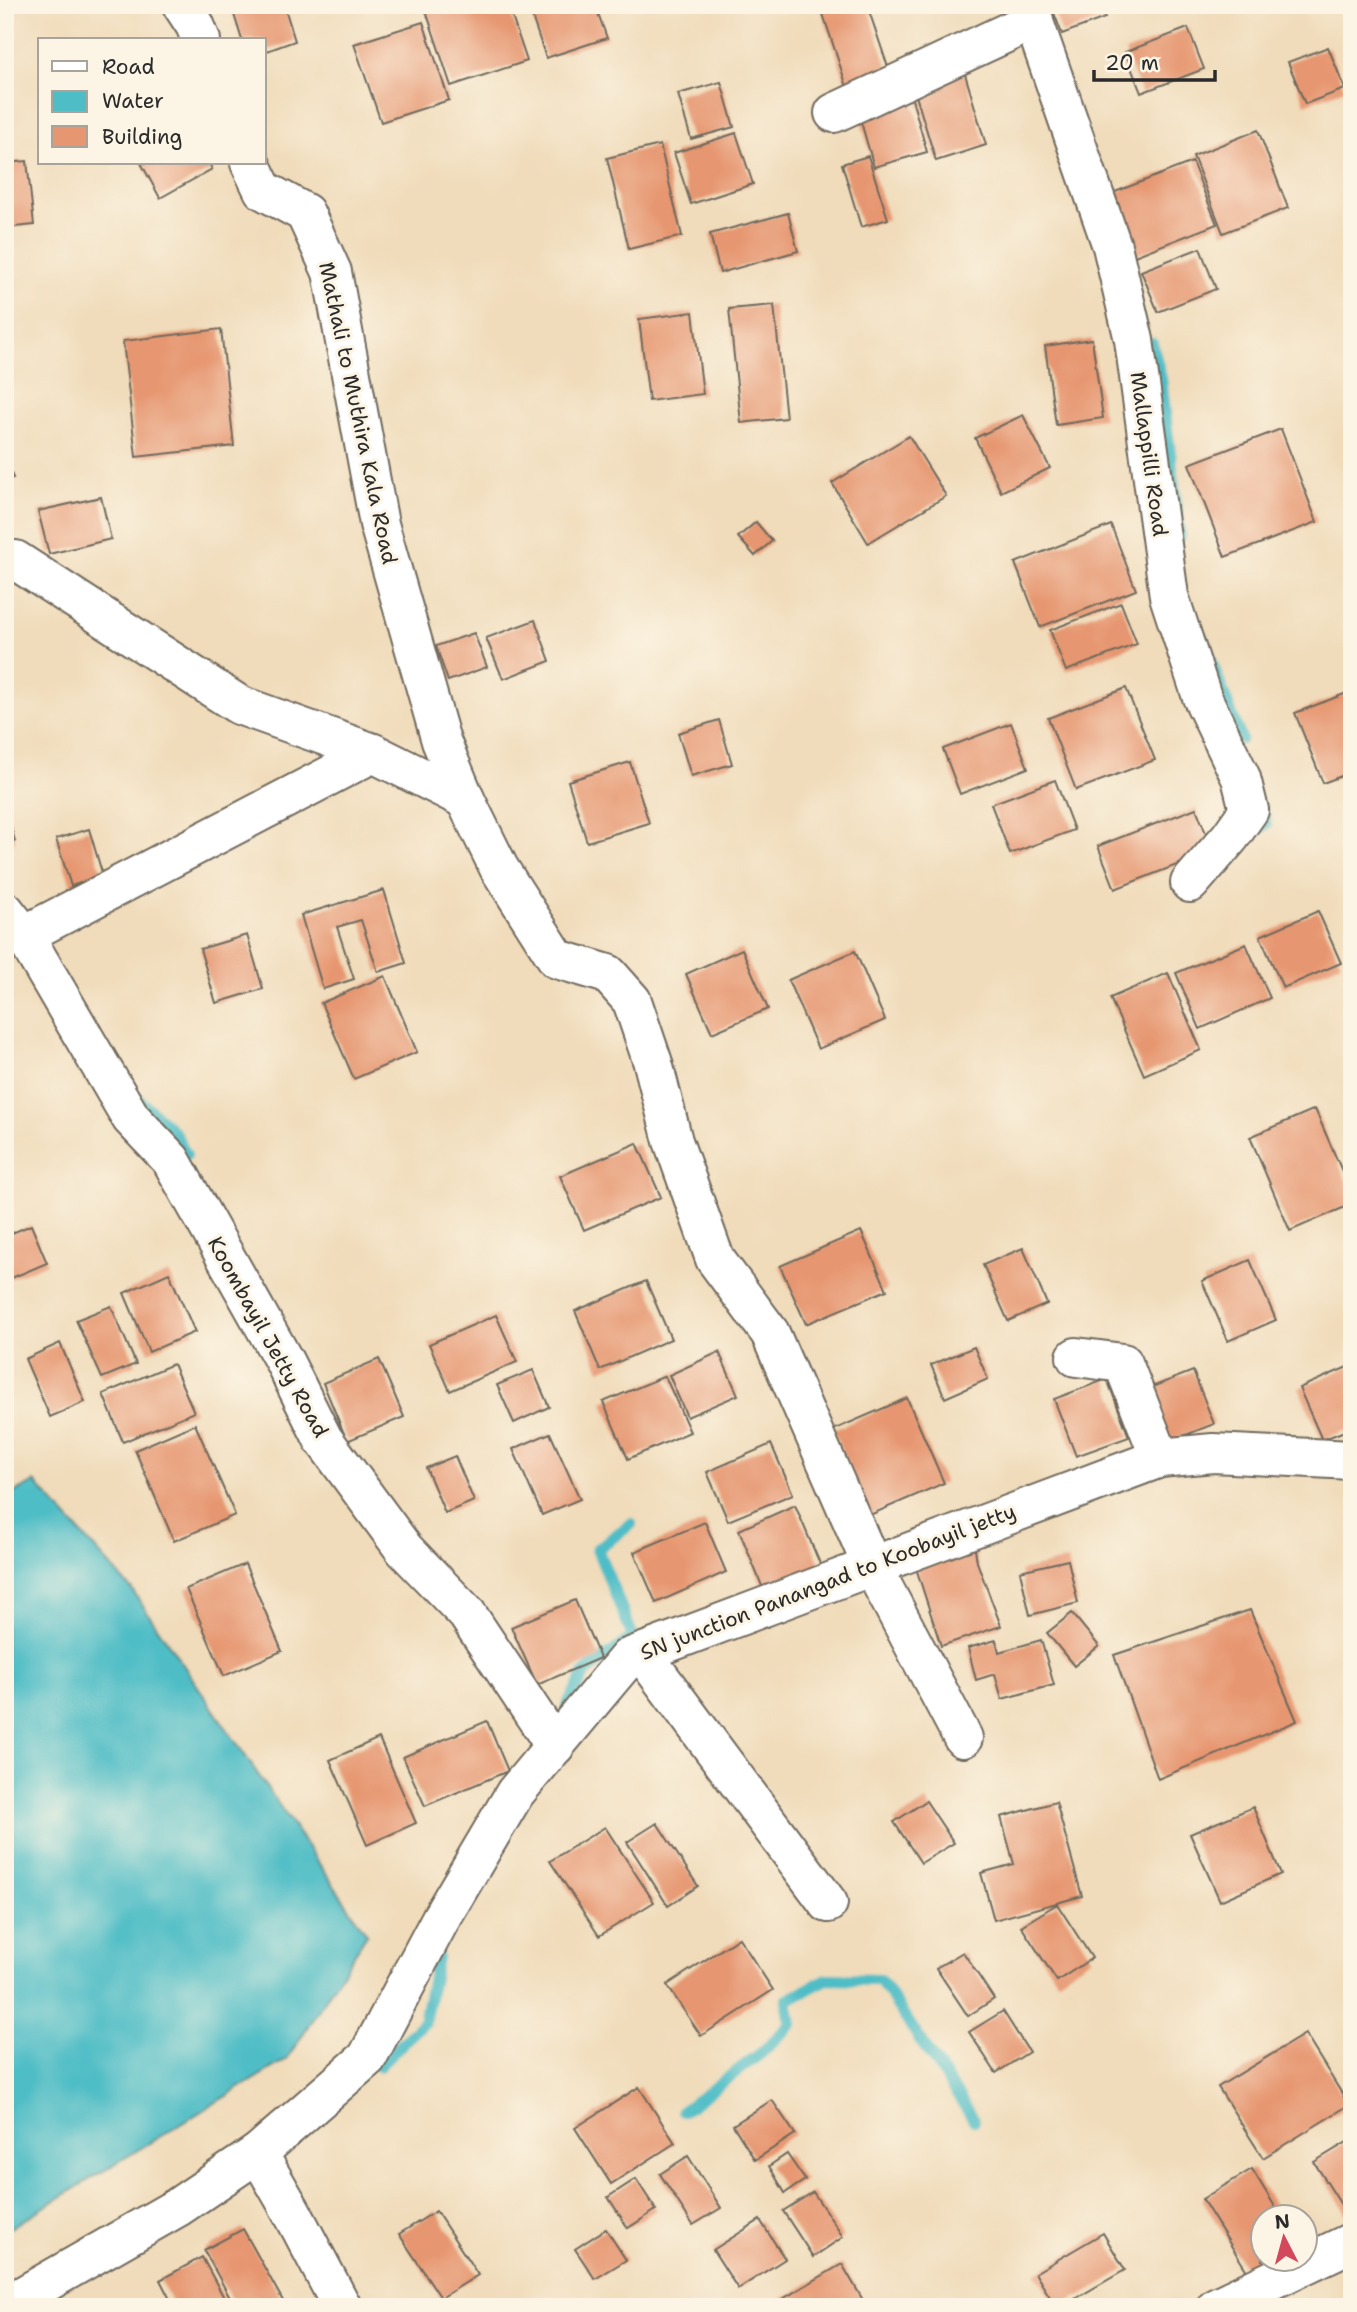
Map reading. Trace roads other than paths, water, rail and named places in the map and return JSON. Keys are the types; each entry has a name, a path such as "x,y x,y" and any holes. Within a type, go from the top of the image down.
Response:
{"street":[{"path":"182,5 200,38"},
{"path":"834,113 1031,12"},
{"name":"Mallappilli Road","path":"1031,12 1112,246 1134,340 1170,596 1202,697 1241,778 1249,810 1190,884"},
{"name":"Mathali to Muthira Kala Road","path":"250,164 263,190 305,213 332,272 379,524 441,741 465,799 499,868 557,959 608,974 632,1001 653,1063 673,1142 715,1259 770,1333 872,1566 963,1738"},
{"path":"15,561 239,705 373,753 465,799"},
{"path":"15,923 373,753"},
{"name":"Koombayil Jetty Road","path":"15,923 131,1118 171,1160 284,1361 323,1439 404,1549 467,1614 555,1746"},
{"path":"1076,1357 1123,1363 1160,1458"},
{"name":"SN junction Panangad to Koobayil jetty","path":"5,2306 178,2207 258,2153 367,2058 440,1920 515,1793 628,1658 1160,1458 1213,1453 1352,1460"},
{"path":"642,1653 828,1903"},
{"path":"258,2153 342,2307"},
{"path":"1216,2307 1352,2242"}],"water":[{"path":"35,1482 132,1590 367,1934 287,2059 5,2231 5,1497"}],"waterway":[{"path":"1152,343 1161,379 1180,536"},
{"path":"1201,635 1241,739"},
{"path":"1245,840 1266,824 1261,807"},
{"path":"137,1098 174,1132 186,1155"},
{"path":"567,1706 585,1673 633,1637 597,1549 631,1524"},
{"path":"379,2066 424,2022 437,1957"},
{"path":"683,2111 760,2054 791,2024 787,2000 827,1979 880,1980 974,2120"}]}
